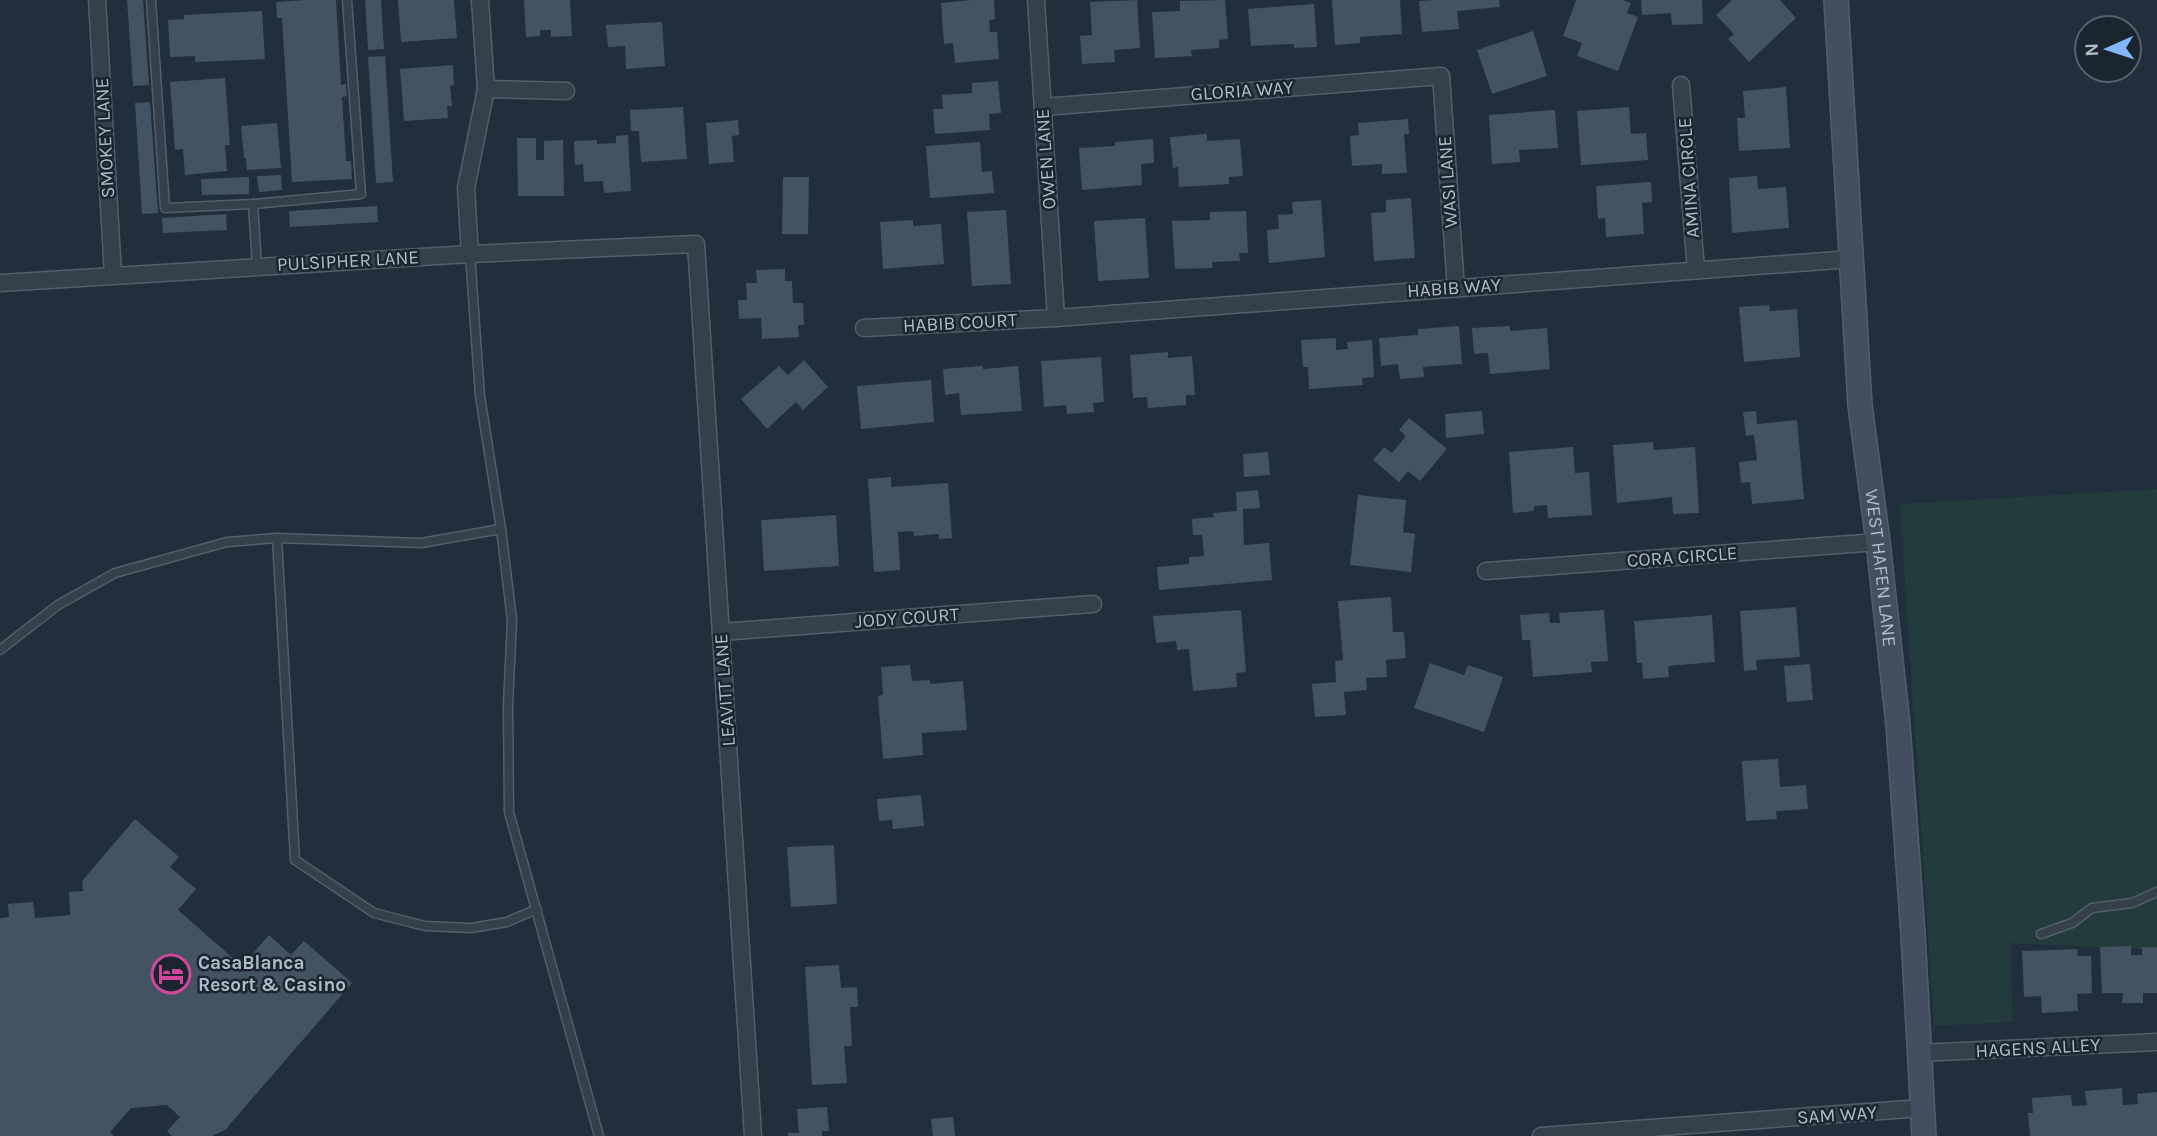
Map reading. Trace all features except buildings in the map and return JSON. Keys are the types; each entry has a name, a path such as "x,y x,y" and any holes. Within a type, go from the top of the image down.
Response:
{"main road":[{"name":"WEST HAFEN LANE","path":"1836,0 1860,404 1898,725 1924,1136"}],"street":[{"name":"SMOKEY LANE","path":"97,0 113,275"},
{"path":"470,254 466,188 486,89 480,0"},
{"name":"OWEN LANE","path":"1036,0 1056,318"},
{"name":"GLORIA WAY","path":"1043,107 1441,76"},
{"name":"WASI LANE","path":"1441,76 1456,288"},
{"name":"AMINA CIRCLE","path":"1681,85 1696,270"},
{"path":"486,89 566,91"},
{"name":"PULSIPHER LANE","path":"0,283 470,254 696,244"},
{"name":"LEAVITT LANE","path":"696,244 753,1136"},
{"name":"HABIB WAY","path":"1056,318 1851,259"},
{"name":"HABIB COURT","path":"864,328 1056,318"},
{"name":"CORA CIRCLE","path":"1486,571 1878,542"},
{"name":"JODY COURT","path":"721,632 1093,604"},
{"name":"HAGENS ALLEY","path":"1918,1054 2157,1042"},
{"name":"SAM WAY","path":"1541,1136 1922,1108"}],"lane":[{"path":"151,0 165,208 253,204 360,194 347,0"},
{"path":"253,204 257,267"},
{"path":"470,254 480,397 512,620 508,706 509,812 599,1136"},
{"path":"0,650 58,605 115,573 227,542 277,538 421,543 501,529"},
{"path":"277,538 295,860 374,913 425,926 471,928 507,922 537,909"},
{"path":"2041,934 2072,923 2092,908 2132,903 2157,892"}],"green space":[{"path":"2157,489 2157,950 2010,943 2013,1022 1934,1026 1900,504"}],"place":[{"name":"CasaBlanca Resort & Casino","path":"171,974"}]}
